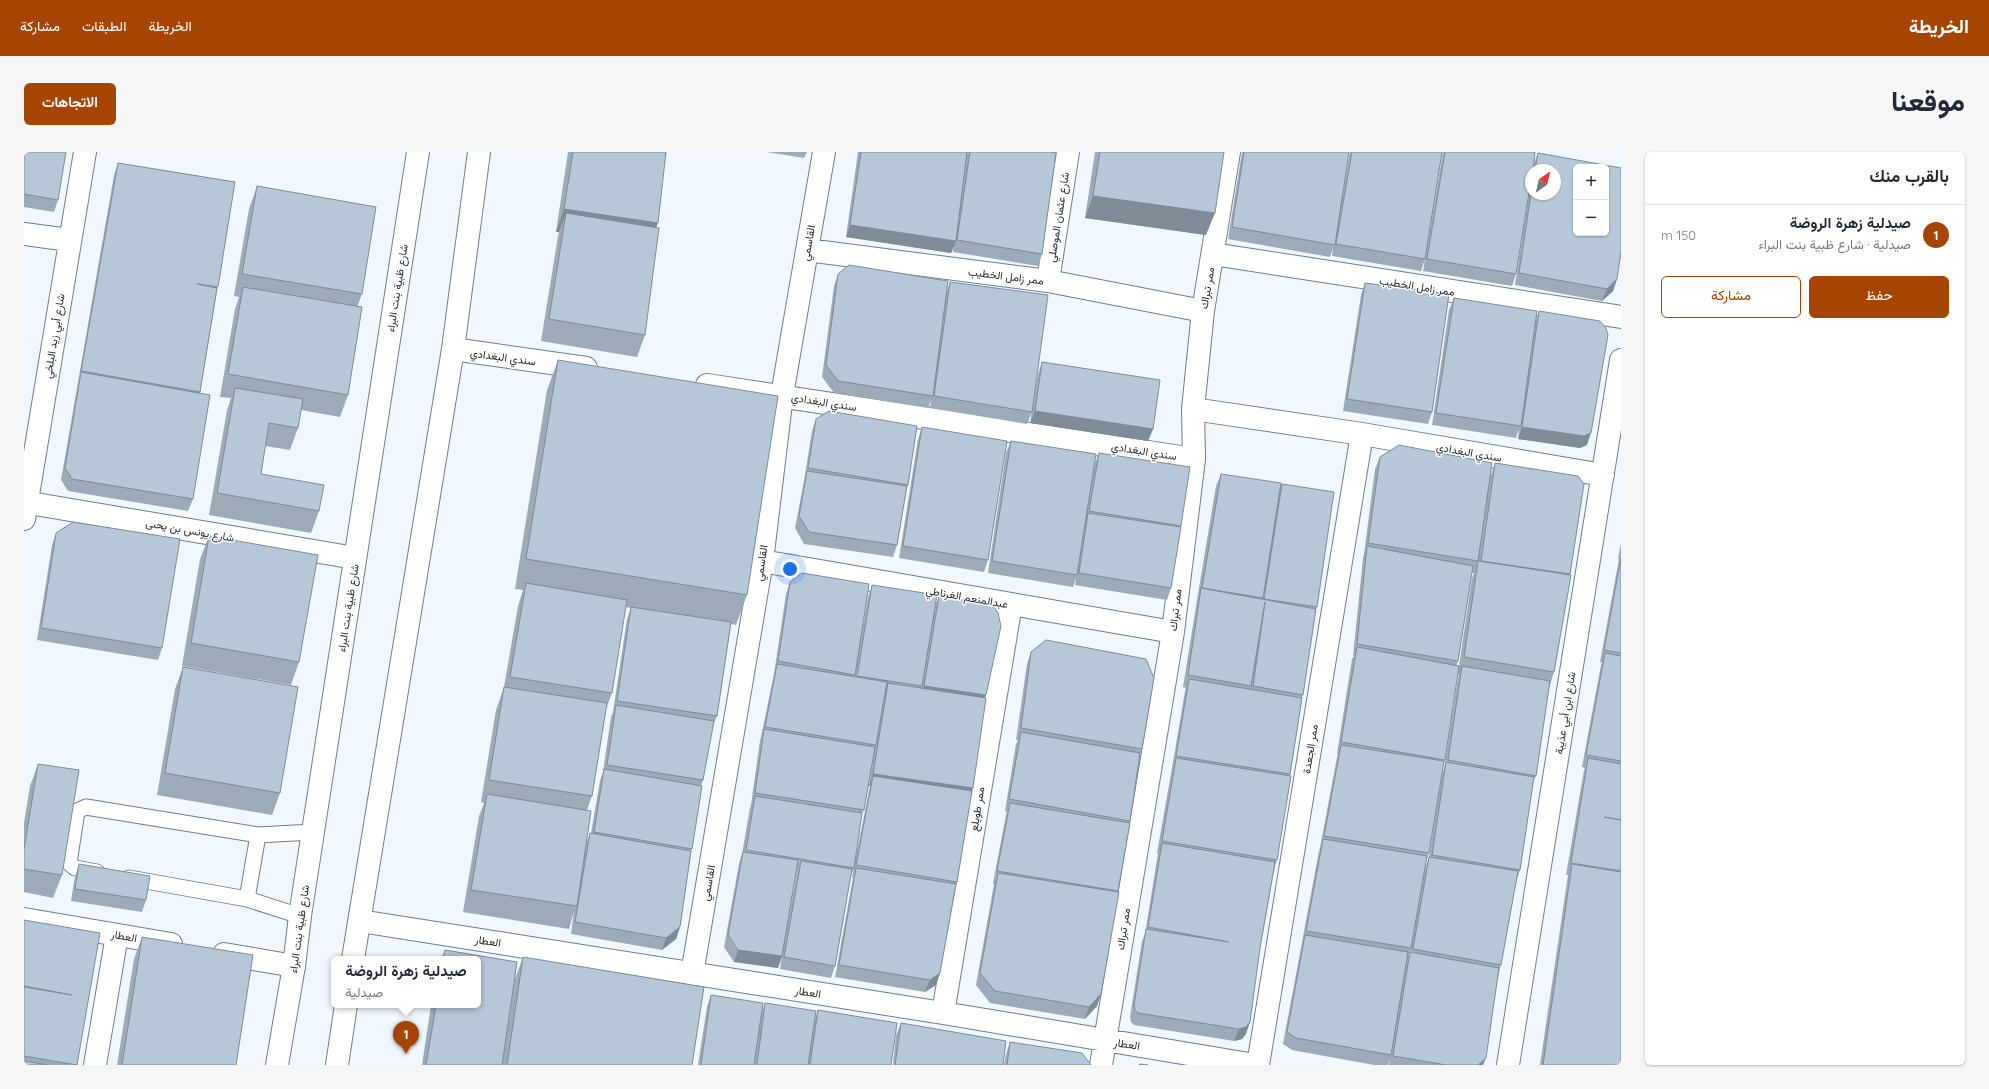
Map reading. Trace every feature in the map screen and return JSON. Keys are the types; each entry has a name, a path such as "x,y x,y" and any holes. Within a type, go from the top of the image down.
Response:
{"street":[{"name":"شارع أبي زيد البلخي","path":"25,508 85,152"},
{"name":"شارع ظبية بنت البراء","path":"277,1065 294,966 300,916 418,152"},
{"path":"354,956 453,350 478,152"},
{"name":"القاسمي","path":"692,974 762,560 782,395 824,152"},
{"name":"شارع عثمان الموصلي","path":"1048,281 1068,152"},
{"name":"ممر تبراك","path":"1101,1065 1173,632 1194,459 1193,409 1203,311 1229,152"},
{"path":"24,234 69,240"},
{"name":"ممر زامل الخطيب","path":"807,250 1048,281 1203,311"},
{"name":"ممر زامل الخطيب","path":"1213,254 1621,317"},
{"name":"سندي البغدادي","path":"453,350 609,371"},
{"name":"شارع ابن أبي عذيبة","path":"1508,1065 1621,360"},
{"name":"سندي البغدادي","path":"688,382 782,395 1194,459"},
{"name":"سندي البغدادي","path":"1193,409 1362,434 1603,475"},
{"name":"ممر الجعدة","path":"1257,1065 1362,434"},
{"name":"شارع يونس بن يحىى","path":"25,508 355,558"},
{"name":"عبدالمنعم الغرناطي","path":"762,560 1173,632"},
{"name":"ممر طويلع","path":"943,1013 1011,604"},
{"name":"العطار","path":"24,919 294,966"},
{"name":"العطار","path":"360,921 943,1013 1257,1065"},
{"path":"96,1065 117,935"},
{"path":"337,1065 346,1008"}],"lane":[{"path":"300,916 247,899 74,868 68,863 77,812 86,807 258,835 313,832"},
{"path":"247,899 258,835"}],"building":[{"path":"24,152 66,152 58,200 24,194"},
{"path":"573,152 666,152 658,223 564,209"},
{"path":"861,152 967,152 956,241 850,225"},
{"path":"970,152 1056,153 1042,254 957,240"},
{"path":"1100,152 1224,152 1215,213 1093,196"},
{"path":"1244,152 1349,152 1335,245 1232,227"},
{"path":"1352,152 1442,152 1425,259 1336,244"},
{"path":"1445,152 1535,152 1534,164 1525,164 1525,200 1528,200 1516,274 1427,259"},
{"path":"1538,153 1599,164 1573,164 1573,236 1609,236 1609,166 1621,168 1621,252 1617,279 1607,289 1519,273 1530,200 1561,200 1561,164 1536,164"},
{"path":"118,163 235,182 218,287 197,284 217,288 200,392 81,371"},
{"path":"257,186 376,207 362,294 242,274"},
{"path":"566,213 659,228 645,335 549,319"},
{"path":"849,265 948,281 933,396 838,381 826,365 838,274"},
{"path":"950,282 1048,295 1032,412 934,396"},
{"path":"1365,283 1449,294 1432,412 1347,399"},
{"path":"243,287 362,307 348,395 228,374"},
{"path":"1454,298 1537,311 1521,426 1436,413"},
{"path":"1539,311 1600,321 1606,328 1608,335 1591,433 1584,436 1522,427"},
{"path":"558,360 778,396 747,595 526,559"},
{"path":"1042,362 1160,380 1153,429 1035,411"},
{"path":"81,372 210,395 193,499 72,479 65,468"},
{"path":"235,388 303,399 298,428 269,423 261,474 324,485 319,511 217,493"},
{"path":"829,411 917,426 908,485 808,468 816,419"},
{"path":"922,427 1007,441 988,560 903,546"},
{"path":"1011,441 1096,454 1077,575 992,561"},
{"path":"1399,445 1492,463 1478,561 1368,543 1380,457"},
{"path":"1099,453 1190,467 1181,526 1089,511"},
{"path":"1495,463 1578,476 1584,484 1570,574 1481,561"},
{"path":"807,471 907,486 897,545 809,532 799,516"},
{"path":"1221,474 1281,483 1263,598 1202,588"},
{"path":"1282,484 1334,492 1317,607 1264,599"},
{"path":"1088,513 1181,527 1171,588 1079,573"},
{"path":"73,522 180,539 162,648 41,628 56,533"},
{"path":"209,536 318,555 299,662 191,643"},
{"path":"1367,546 1473,566 1458,661 1357,644"},
{"path":"1621,558 1621,653 1604,650"},
{"path":"1478,561 1571,575 1554,672 1464,657"},
{"path":"802,573 869,584 855,675 778,661 790,582"},
{"path":"526,583 627,600 612,693 510,677"},
{"path":"872,585 937,595 922,686 857,676"},
{"path":"1201,588 1316,609 1303,695 1253,686 1265,602 1251,686 1188,675"},
{"path":"939,596 993,605 998,613 1001,626 986,695 924,686"},
{"path":"631,607 731,622 717,716 617,701"},
{"path":"1046,640 1146,659 1154,678 1142,749 1021,728 1031,652"},
{"path":"1357,647 1459,666 1445,760 1341,742"},
{"path":"1605,653 1621,656 1621,761 1586,755"},
{"path":"777,664 887,682 876,745 765,727"},
{"path":"1462,666 1550,681 1536,776 1448,760"},
{"path":"183,667 298,687 280,793 165,773"},
{"path":"1189,679 1302,698 1290,774 1176,756"},
{"path":"888,683 986,698 973,788 873,774"},
{"path":"504,687 607,703 592,796 489,780"},
{"path":"616,705 714,721 703,780 607,765"},
{"path":"764,729 875,747 864,810 755,793"},
{"path":"1021,732 1140,753 1130,821 1009,799"},
{"path":"1341,745 1444,761 1429,853 1324,836"},
{"path":"1176,758 1291,776 1277,860 1162,841"},
{"path":"1588,758 1621,764 1621,871 1571,863"},
{"path":"1446,762 1534,777 1520,870 1432,855"},
{"path":"38,764 79,770 62,875 24,869 24,849"},
{"path":"604,769 702,786 692,849 594,832"},
{"path":"873,776 972,791 957,882 856,865"},
{"path":"487,794 591,811 577,906 471,890"},
{"path":"755,796 862,813 854,868 746,850"},
{"path":"1010,803 1130,823 1118,891 997,871"},
{"path":"590,833 691,851 680,927 666,938 575,922"},
{"path":"1323,839 1427,856 1411,948 1306,931"},
{"path":"1162,843 1275,862 1260,948 1250,1022 1246,1027 1239,1029 1138,1013 1135,1010 1134,1005 1146,929 1229,942 1148,927"},
{"path":"743,852 798,860 782,956 738,950 728,935"},
{"path":"1429,857 1518,871 1501,965 1413,949"},
{"path":"801,861 852,869 835,966 784,957"},
{"path":"79,864 150,876 146,900 75,889"},
{"path":"1572,864 1621,872 1621,1065 1543,1065"},
{"path":"856,868 956,884 940,973 930,980 839,965"},
{"path":"998,873 1119,892 1101,994 1089,1007 995,991 980,973"},
{"path":"24,920 100,933 77,1065 24,1056 24,987 72,995 24,986"},
{"path":"1305,935 1408,952 1391,1055 1296,1038 1287,1032"},
{"path":"142,937 253,955 236,1065 122,1065"},
{"path":"445,950 481,956 444,956"},
{"path":"1410,952 1499,968 1486,1058 1478,1065 1446,1065 1393,1056"},
{"path":"481,956 517,962 502,1065 426,1065 436,1008 481,1008"},
{"path":"523,957 704,987 692,1065 507,1065"},
{"path":"711,995 763,1003 754,1065 701,1065"},
{"path":"765,1003 816,1011 808,1065 757,1065"},
{"path":"818,1010 897,1023 891,1065 810,1065"},
{"path":"901,1023 1006,1041 1003,1065 895,1065"},
{"path":"1010,1042 1082,1053 1091,1065 1007,1065"},
{"path":"24,1061 48,1065 24,1065"}],"place":[{"name":"صيدلية زهرة الروضة","path":"406,1054"}]}
